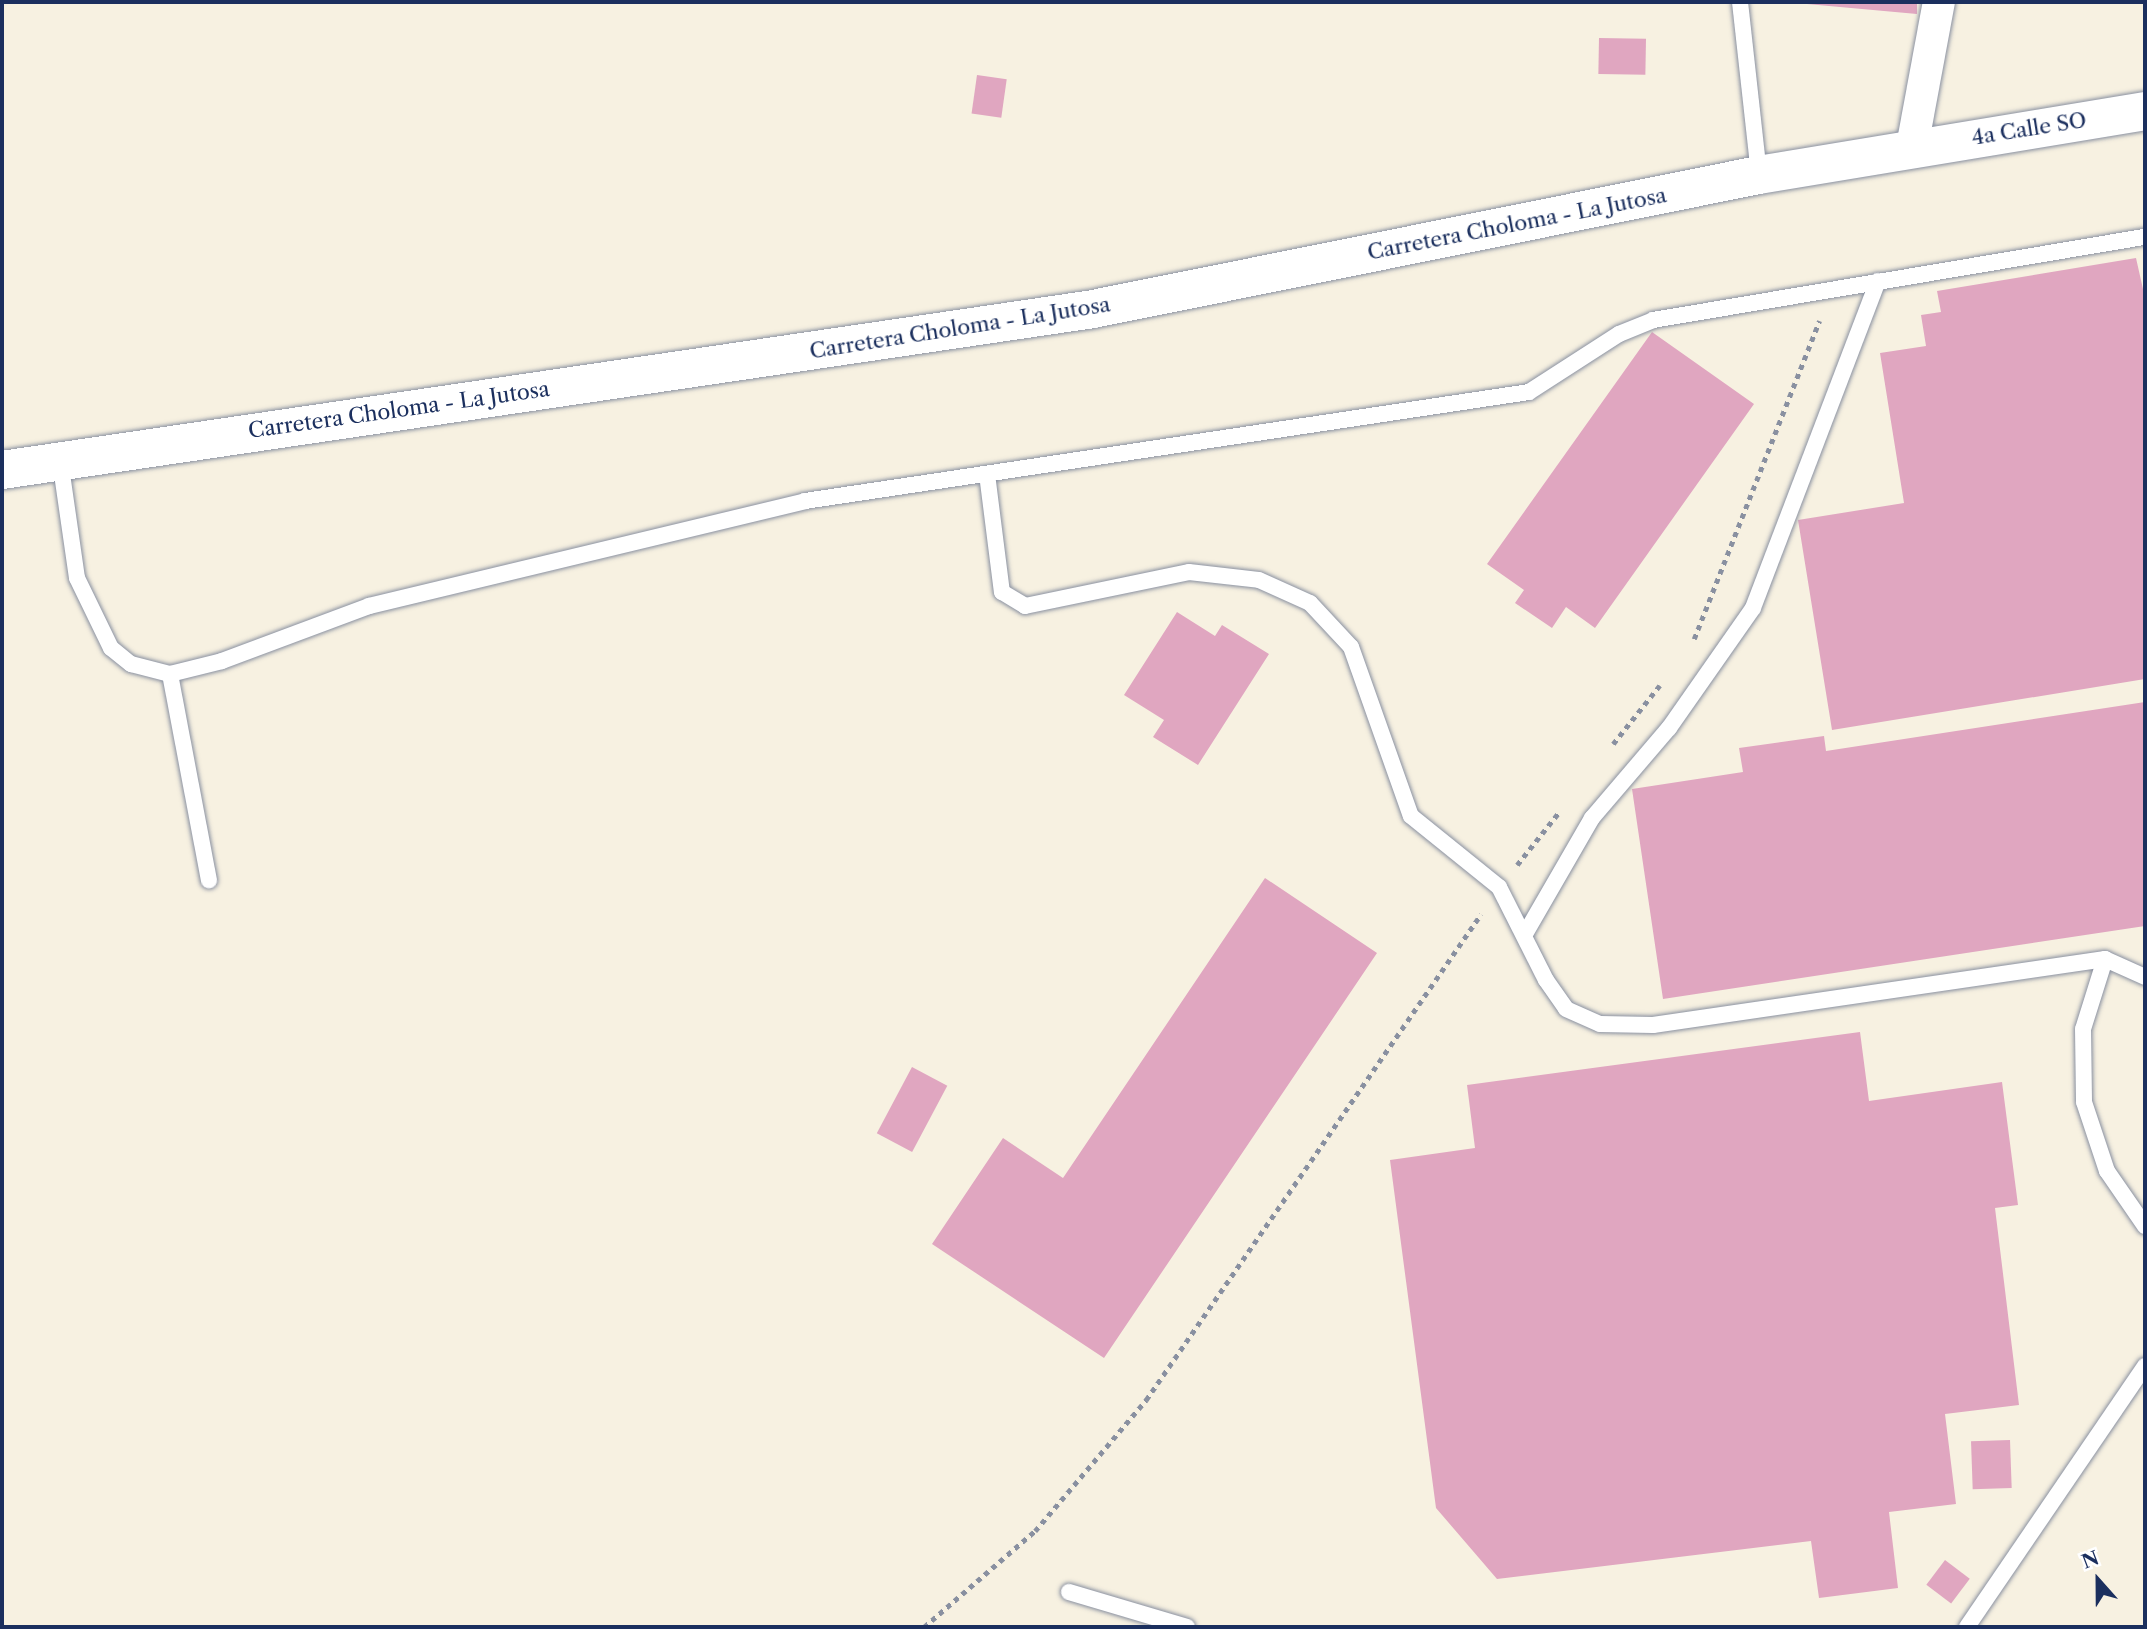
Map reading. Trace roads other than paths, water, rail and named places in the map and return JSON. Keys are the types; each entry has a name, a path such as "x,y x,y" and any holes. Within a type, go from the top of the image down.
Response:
{"street":[{"path":"1912,147 1939,2"},
{"name":"4a Calle SO","path":"1912,147 2145,111"},
{"name":"Carretera Choloma - La Jutosa","path":"2,470 1093,309 1759,175 1912,147"}],"lane":[{"path":"1740,2 1759,175"},
{"path":"60,460 77,578 111,648 131,664 170,674 222,661 369,606 805,501 1529,392 1619,334 1653,320 2145,237"},
{"path":"1525,934 1592,818 1670,728 1753,607 1878,282"},
{"path":"987,474 1002,592 1025,606 1189,572 1259,580 1310,603 1351,647 1411,816 1499,887 1546,980 1566,1009 1600,1024 1653,1025 2105,959 2145,977"},
{"path":"170,674 209,880"},
{"path":"2105,959 2083,1029 2084,1102 2107,1171 2145,1226"},
{"path":"1967,1627 2145,1366"},
{"path":"1069,1592 1187,1627"}]}
